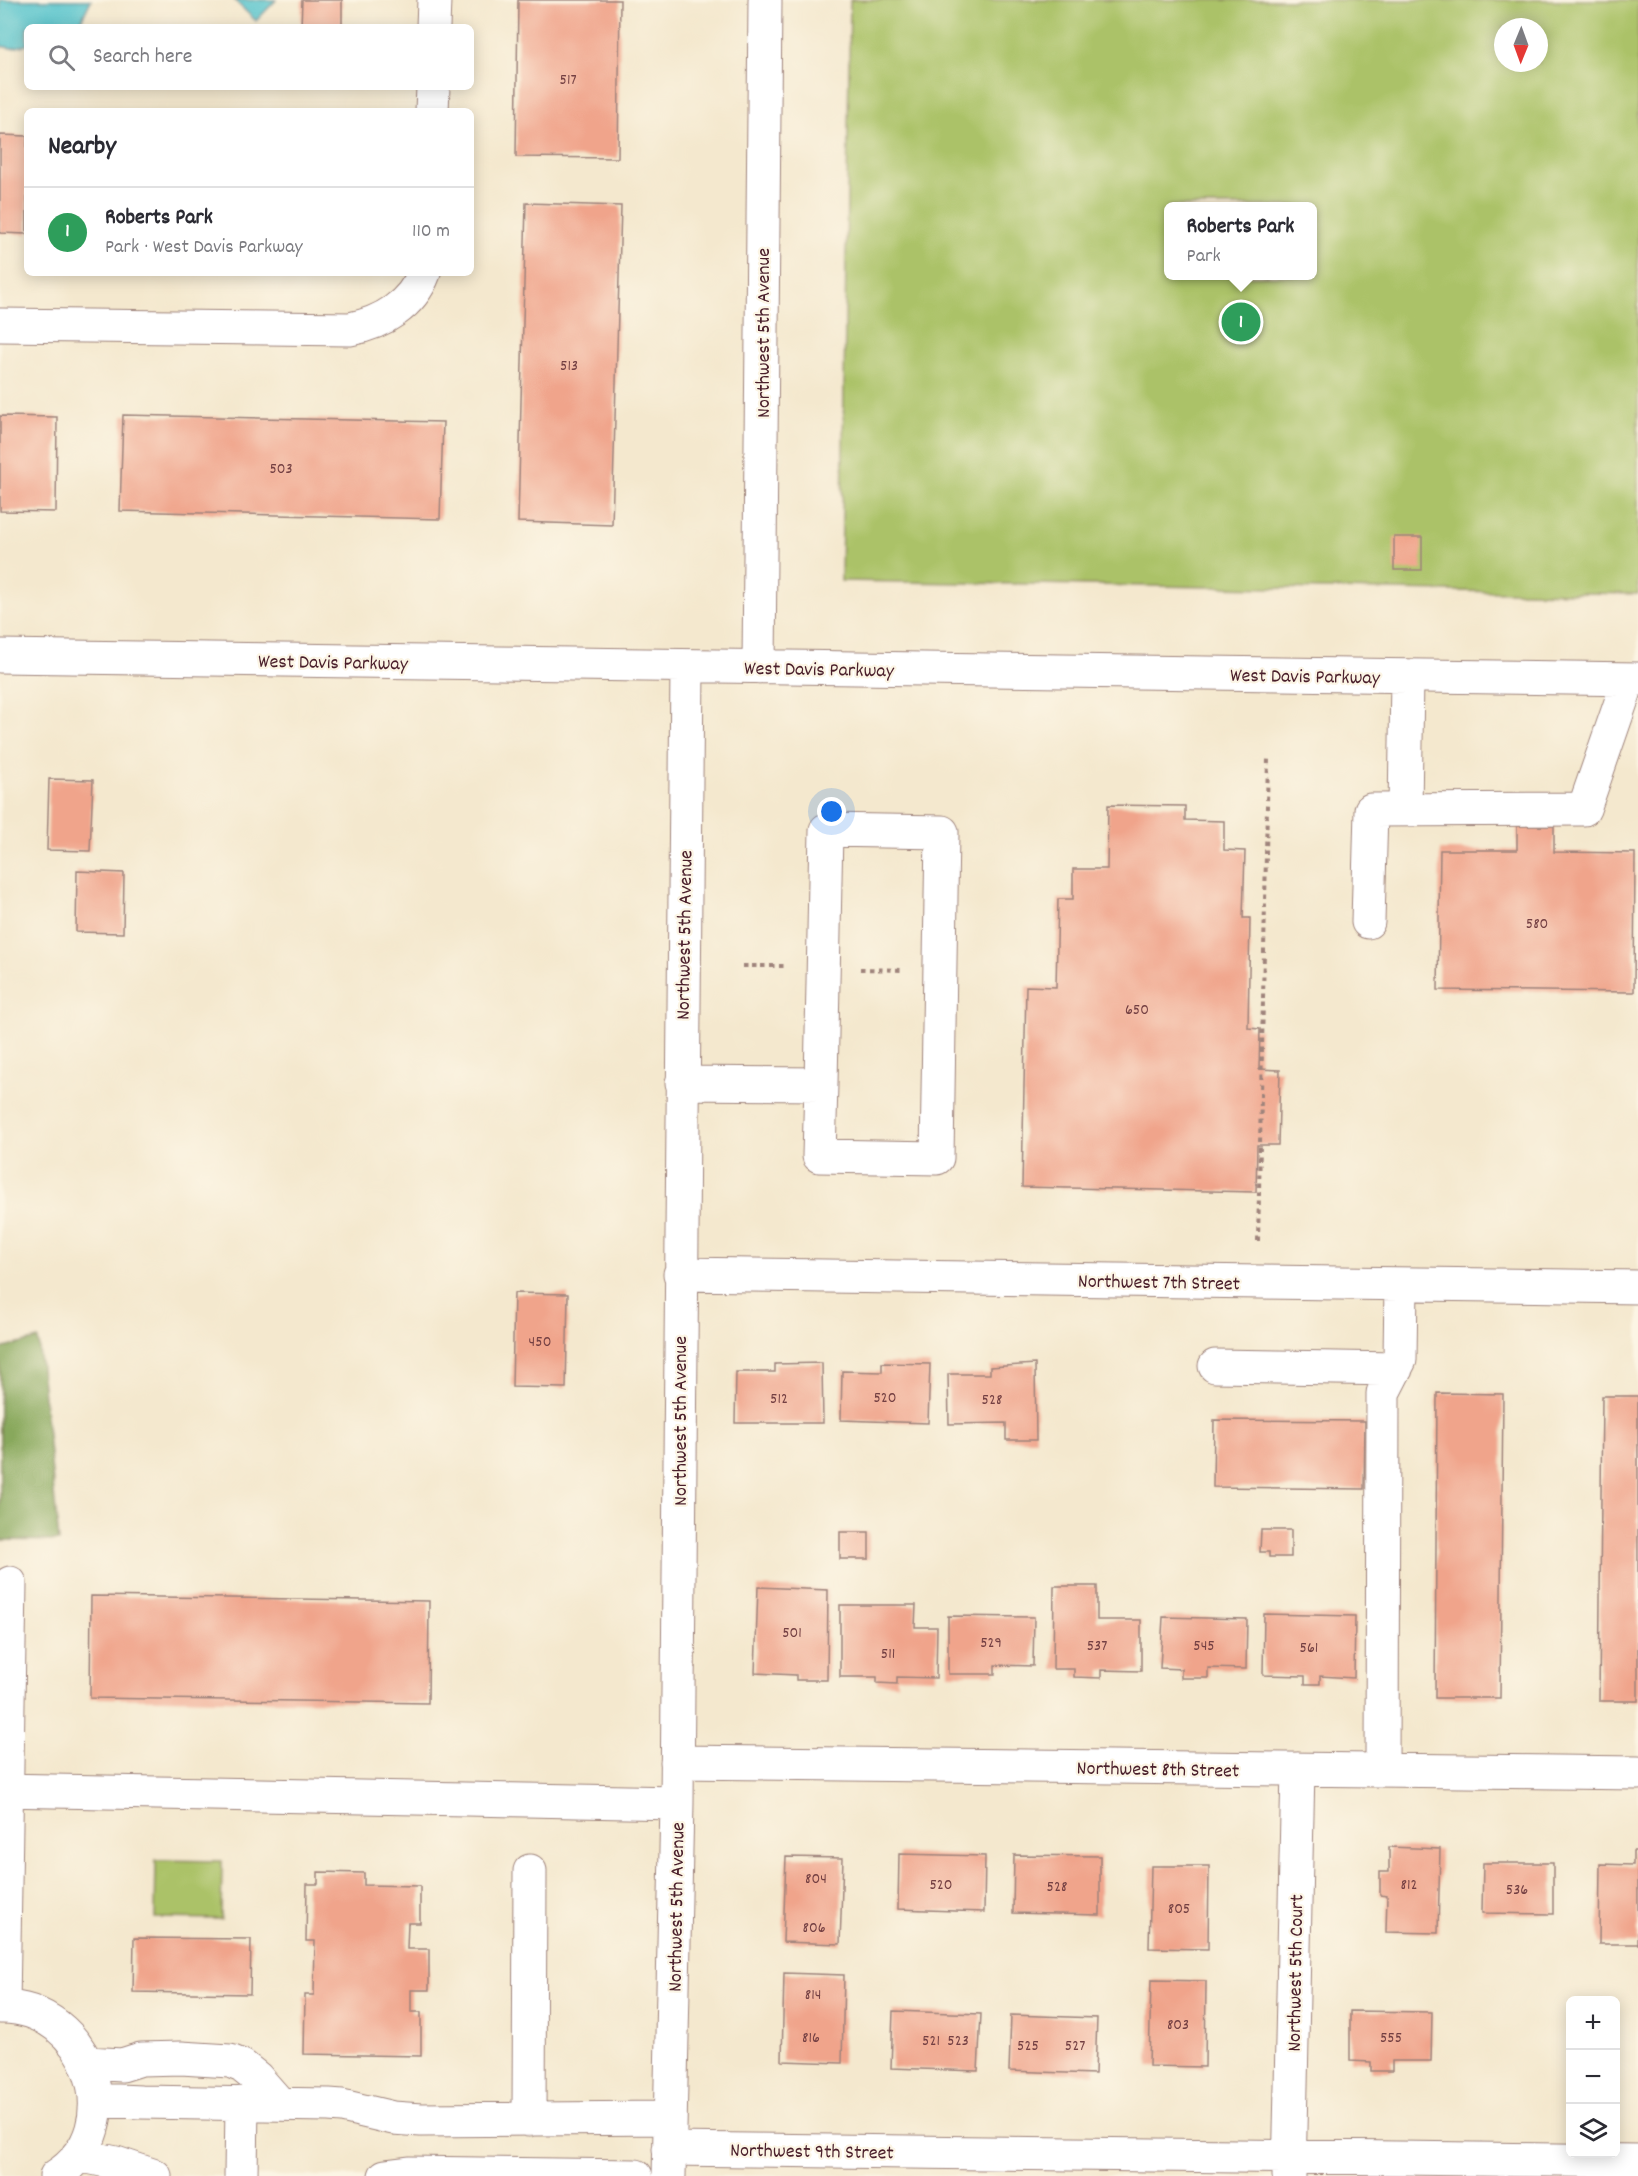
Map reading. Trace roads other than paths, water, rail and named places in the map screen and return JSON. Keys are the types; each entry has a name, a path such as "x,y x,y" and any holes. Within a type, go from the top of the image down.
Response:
{"street":[{"path":"433,24 434,0"},
{"name":"Northwest 5th Avenue","path":"759,667 765,0"},
{"path":"432,108 433,90"},
{"path":"0,325 350,329 369,324 402,306 422,276"},
{"name":"West Davis Parkway","path":"0,656 1634,679"},
{"name":"Northwest 5th Avenue","path":"670,2148 677,1803 687,666"},
{"path":"1405,810 1407,677"},
{"path":"1368,922 1371,810 1584,809 1634,679"},
{"path":"826,830 942,831 938,1158 819,1156 821,1084 826,830"},
{"path":"682,1083 821,1084"},
{"name":"Northwest 7th Street","path":"680,1274 1638,1287"},
{"path":"1382,1770 1383,1392 1401,1360 1401,1284"},
{"path":"1215,1366 1396,1369"},
{"path":"10,1583 3,1790 1,2007 29,2011 53,2023 73,2040 87,2063 94,2081 96,2100 94,2119 88,2138 67,2166"},
{"name":"Northwest 8th Street","path":"677,1762 1638,1773"},
{"name":"Northwest 5th Court","path":"1290,2166 1298,1769"},
{"path":"3,1790 677,1803"},
{"path":"529,2120 530,1871"},
{"path":"87,2063 122,2065 141,2059 181,2058 230,2061 242,2066 257,2078 279,2103"},
{"name":"Northwest 9th Street","path":"96,2100 279,2103 342,2106 400,2119 529,2120 670,2148 1290,2166 1638,2161"},
{"path":"241,2176 242,2103"},
{"path":"67,2166 116,2163 155,2176"},
{"path":"385,2176 409,2173 636,2176"}],"water":[{"path":"0,0 91,0 79,24 24,24 24,46 11,48 0,46"},
{"path":"234,0 276,0 256,21"}],"place":[{"name":"Roberts Park","path":"1241,322"}]}
